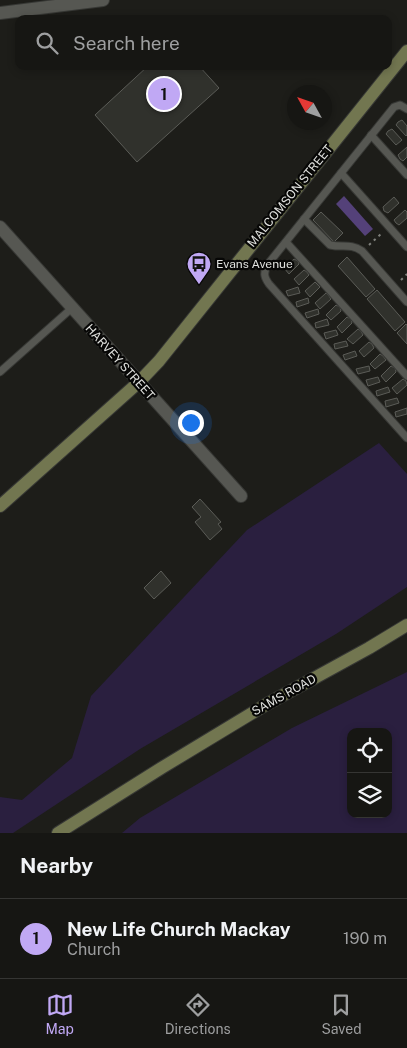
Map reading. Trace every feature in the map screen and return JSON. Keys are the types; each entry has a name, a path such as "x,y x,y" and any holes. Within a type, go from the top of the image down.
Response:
{"main road":[{"name":"MALCOMSON STREET","path":"392,70 407,51"},
{"name":"MALCOMSON STREET","path":"0,506 159,362 392,70"},
{"name":"SAMS ROAD","path":"58,833 267,704 407,625"},
{"name":"SAMS ROAD","path":"72,833 163,767"}],"street":[{"path":"0,14 103,0"},
{"name":"HARVEY STREET","path":"2,232 241,496"}],"lane":[{"path":"407,109 400,105 394,107 264,271 264,278 269,284 407,438"},
{"path":"371,135 407,175"},
{"path":"341,173 407,247"},
{"path":"304,219 330,245 356,247 407,302"},
{"path":"286,242 407,376"},
{"path":"0,372 72,308"}],"path":[{"path":"362,252 389,227"}],"shaded area":[{"path":"344,196 373,229 365,236 336,204"},
{"path":"379,443 407,474 407,587 336,634 140,749 13,833 0,833 0,797 22,800 72,758 91,696 247,530"},
{"path":"407,672 407,833 122,833 140,818 292,728"}],"building":[{"path":"144,70 203,70 219,88 137,162 95,115"},
{"path":"402,120 407,126 406,136 396,125"},
{"path":"392,129 402,140 396,145 386,134"},
{"path":"407,147 407,157 403,161 398,155"},
{"path":"394,197 399,203 388,213 384,211 383,207"},
{"path":"405,210 407,218 399,225 394,220"},
{"path":"321,212 343,233 334,242 313,220"},
{"path":"347,257 375,289 366,297 338,266"},
{"path":"294,259 299,264 289,274 284,268"},
{"path":"304,270 309,275 299,285 294,279"},
{"path":"315,282 320,287 310,297 305,291"},
{"path":"298,287 300,293 288,296 286,291"},
{"path":"377,290 405,322 395,331 367,299"},
{"path":"326,293 331,299 320,309 315,303"},
{"path":"308,298 309,303 297,307 296,302"},
{"path":"336,305 340,307 341,311 331,320 326,315"},
{"path":"318,309 319,314 307,318 305,313"},
{"path":"347,317 351,319 352,323 342,333 337,327"},
{"path":"327,319 329,325 316,328 315,323"},
{"path":"407,325 407,344 397,333"},
{"path":"358,329 363,335 353,344 347,339"},
{"path":"336,330 338,335 326,339 324,333"},
{"path":"346,341 348,346 335,349 334,344"},
{"path":"369,342 374,348 364,357 359,351"},
{"path":"355,351 357,356 345,360 343,355"},
{"path":"380,354 386,360 375,369 370,364"},
{"path":"369,366 370,371 358,374 356,369"},
{"path":"391,366 395,368 396,372 386,382 381,376"},
{"path":"378,377 380,382 368,386 366,380"},
{"path":"403,379 407,385 397,394 392,388"},
{"path":"388,387 390,392 377,396 376,391"},
{"path":"397,398 399,403 386,407 385,401"},
{"path":"407,408 407,414 396,417 395,412"},
{"path":"200,499 221,522 218,524 222,529 210,540 195,522 201,517 192,507"},
{"path":"161,571 171,583 154,599 144,588"}],"place":[{"name":"New Life Church Mackay","path":"164,94"},
{"name":"Evans Avenue","path":"199,285"}]}
